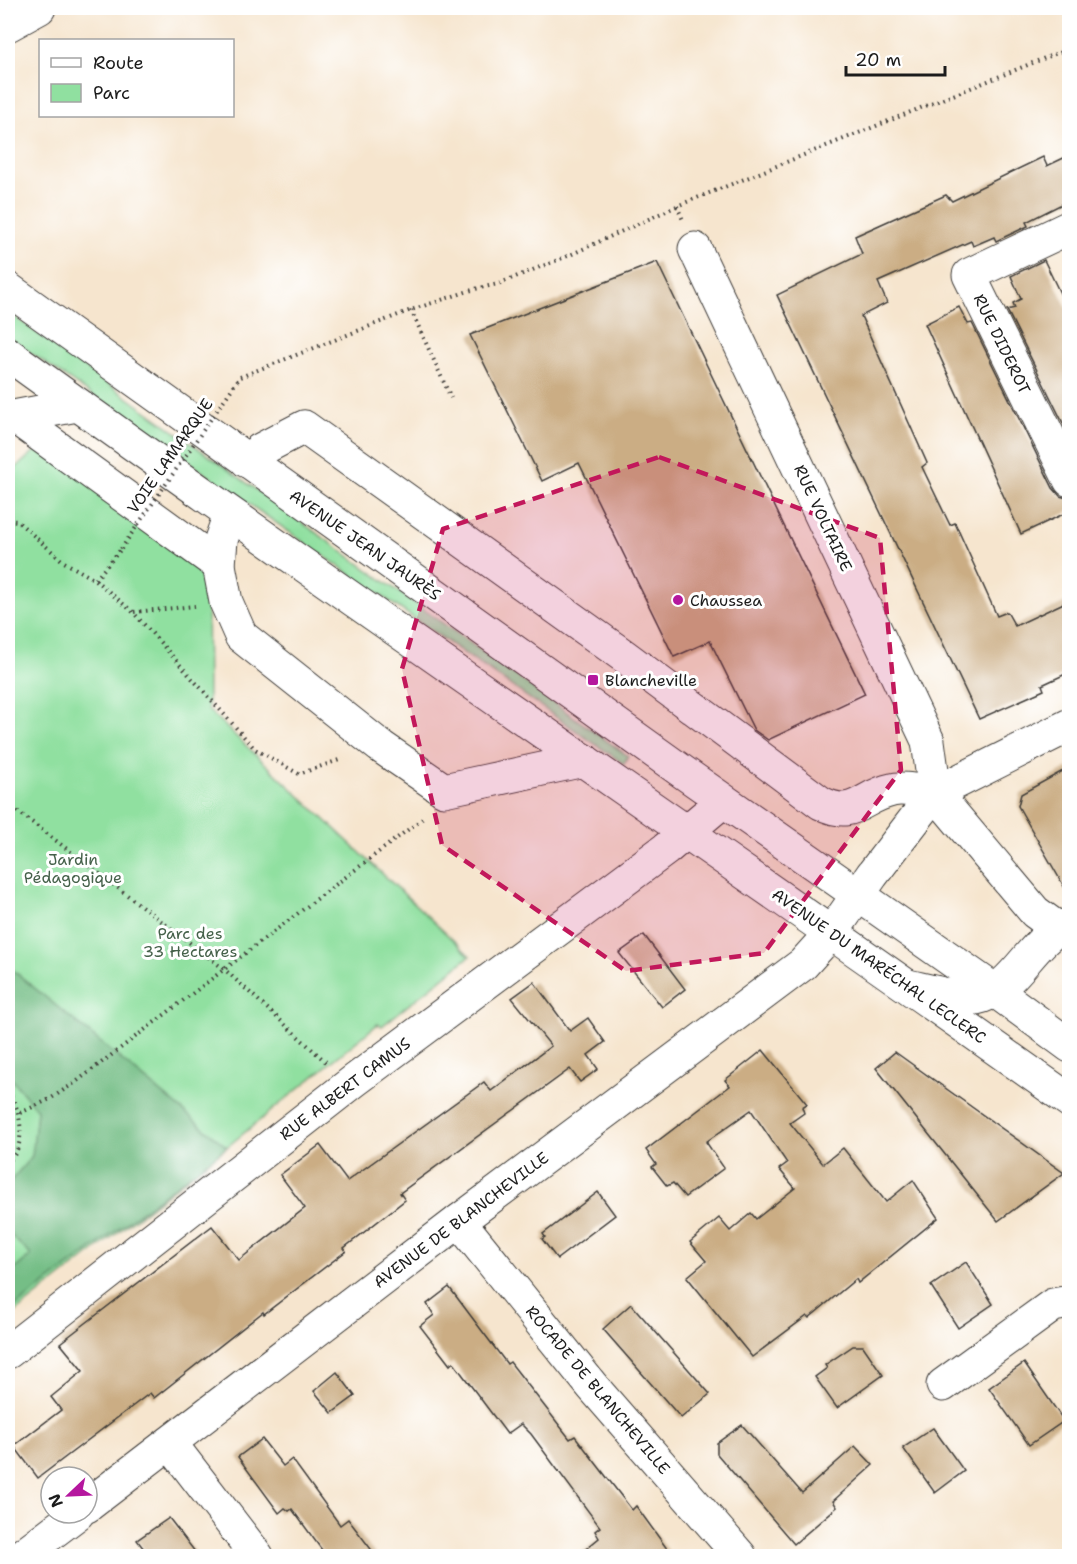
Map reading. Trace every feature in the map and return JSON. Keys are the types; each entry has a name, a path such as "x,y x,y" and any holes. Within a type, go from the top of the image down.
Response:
{"street":[{"path":"8,25 39,8"},
{"name":"RUE DIDEROT","path":"1070,227 969,275 1070,480"},
{"name":"RUE VOLTAIRE","path":"695,249 928,741 935,793"},
{"name":"AVENUE JEAN JAURÈS","path":"8,289 723,801"},
{"path":"8,354 230,513 688,831"},
{"path":"11,417 77,405"},
{"path":"11,417 219,565"},
{"path":"247,461 260,450 304,427 624,656 821,802 836,810 854,808 892,790 935,793 1070,725"},
{"path":"230,513 221,540 219,565 226,602 242,636 380,746 444,790 584,760"},
{"path":"908,986 976,998 994,990 1049,928 935,793"},
{"name":"AVENUE DE BLANCHEVILLE","path":"99,1497 459,1221 803,964 832,932 935,793"},
{"path":"723,801 994,990 1070,1046"},
{"name":"RUE ALBERT CAMUS","path":"8,1352 354,1081 688,831 723,801"},
{"name":"AVENUE DU MARÉCHAL LECLERC","path":"688,831 1070,1101"},
{"name":"ROCADE DE BLANCHEVILLE","path":"459,1221 592,1386 740,1557"},
{"path":"943,1384 1053,1305 1070,1302"},
{"path":"170,1443 257,1557"},
{"path":"21,1557 62,1525"}],"path":[{"path":"451,398 411,310 498,284 570,255 677,206 1070,48"},
{"name":"VOIE LAMARQUE","path":"95,580 121,549 240,377 411,310"},
{"path":"8,520 17,521 64,562 95,580 133,612 255,749 299,774 380,746"},
{"path":"133,612 226,602"},
{"path":"20,1113 51,1099 76,1082 437,808 444,790"},
{"path":"8,804 152,911 224,969 329,1064 354,1081"},
{"path":"8,1091 20,1113 19,1140 13,1158 8,1162"}],"highlighted area":[{"path":"659,457 880,538 901,770 764,953 626,971 442,845 402,669 443,529"}],"green space":[{"path":"8,312 628,756 624,764 8,337"},
{"name":"Parc des 33 Hectares","path":"49,438 207,570 208,710 470,956 382,1026 378,1024 227,1147 8,1318 8,475"},
{"path":"8,966 227,1147 8,1312 8,1275 31,1255 8,1233 8,1184 32,1156 37,1110 8,1075"}],"building":[{"path":"1070,155 1070,200 1026,222 1028,226 996,241 994,237 973,246 971,241 878,282 887,303 861,316 927,463 922,467 950,525 955,523 997,616 1007,612 1015,626 1070,600 1070,672 1042,685 1044,690 979,719 777,295 862,254 855,236 946,195 952,201 1043,157 1047,166"},
{"path":"1044,260 1070,314 1070,437 1007,310 1015,308 1013,303 1021,299 1011,276"},
{"path":"657,262 865,694 768,740 754,730 710,641 674,657 579,463 542,481 470,335"},
{"path":"959,307 968,324 972,323 1053,488 1060,496 1070,499 1070,511 1021,534 925,324"},
{"path":"1070,767 1070,897 1018,806 1021,794"},
{"path":"644,935 685,989 662,1007 619,953"},
{"path":"534,982 570,1031 588,1018 605,1042 588,1055 598,1069 580,1082 570,1069 400,1193 405,1200 344,1248 346,1251 264,1314 263,1312 154,1398 150,1393 55,1465 39,1465 38,1478 14,1446 61,1410 51,1397 83,1371 60,1343 212,1226 239,1260 305,1208 280,1175 320,1145 347,1181 484,1082 491,1091 551,1046 512,998"},
{"path":"763,1050 807,1104 802,1107 804,1113 790,1123 823,1164 843,1148 886,1202 913,1180 938,1218 858,1283 856,1279 809,1318 807,1316 752,1357 687,1277 706,1261 690,1242 719,1218 730,1231 751,1213 756,1219 795,1188 779,1169 787,1163 751,1110 706,1142 724,1168 685,1197 673,1183 667,1186 652,1167 656,1164 646,1150 730,1086 725,1080"},
{"path":"895,1052 1064,1173 998,1221 876,1068"},
{"path":"598,1192 615,1215 557,1259 542,1239 545,1237 543,1234"},
{"path":"966,1262 993,1304 958,1328 931,1286"},
{"path":"449,1287 507,1364 510,1362 570,1439 575,1436 632,1510 636,1506 673,1557 576,1557 599,1538 595,1531 600,1527 531,1434 521,1424 507,1434 453,1362 450,1365 420,1326 434,1315 427,1304"},
{"path":"631,1304 710,1394 681,1418 603,1329"},
{"path":"853,1346 863,1346 883,1375 837,1408 815,1377 827,1368 825,1365"},
{"path":"1024,1363 1064,1421 1029,1445 989,1388"},
{"path":"337,1372 355,1396 332,1413 314,1391"},
{"path":"742,1425 802,1493 855,1446 873,1465 833,1501 837,1507 794,1544 717,1454 717,1443"},
{"path":"933,1428 964,1471 935,1493 903,1448"},
{"path":"262,1439 283,1466 292,1459 340,1525 348,1519 377,1557 327,1557 292,1509 289,1511 285,1508 279,1513 238,1457"},
{"path":"169,1518 199,1557 150,1557 137,1540"}],"place":[{"name":"Chaussea","path":"678,600"},
{"name":"Blancheville","path":"593,680"}],"park label":[{"name":"Jardin Pédagogique","path":"73,868"}]}
